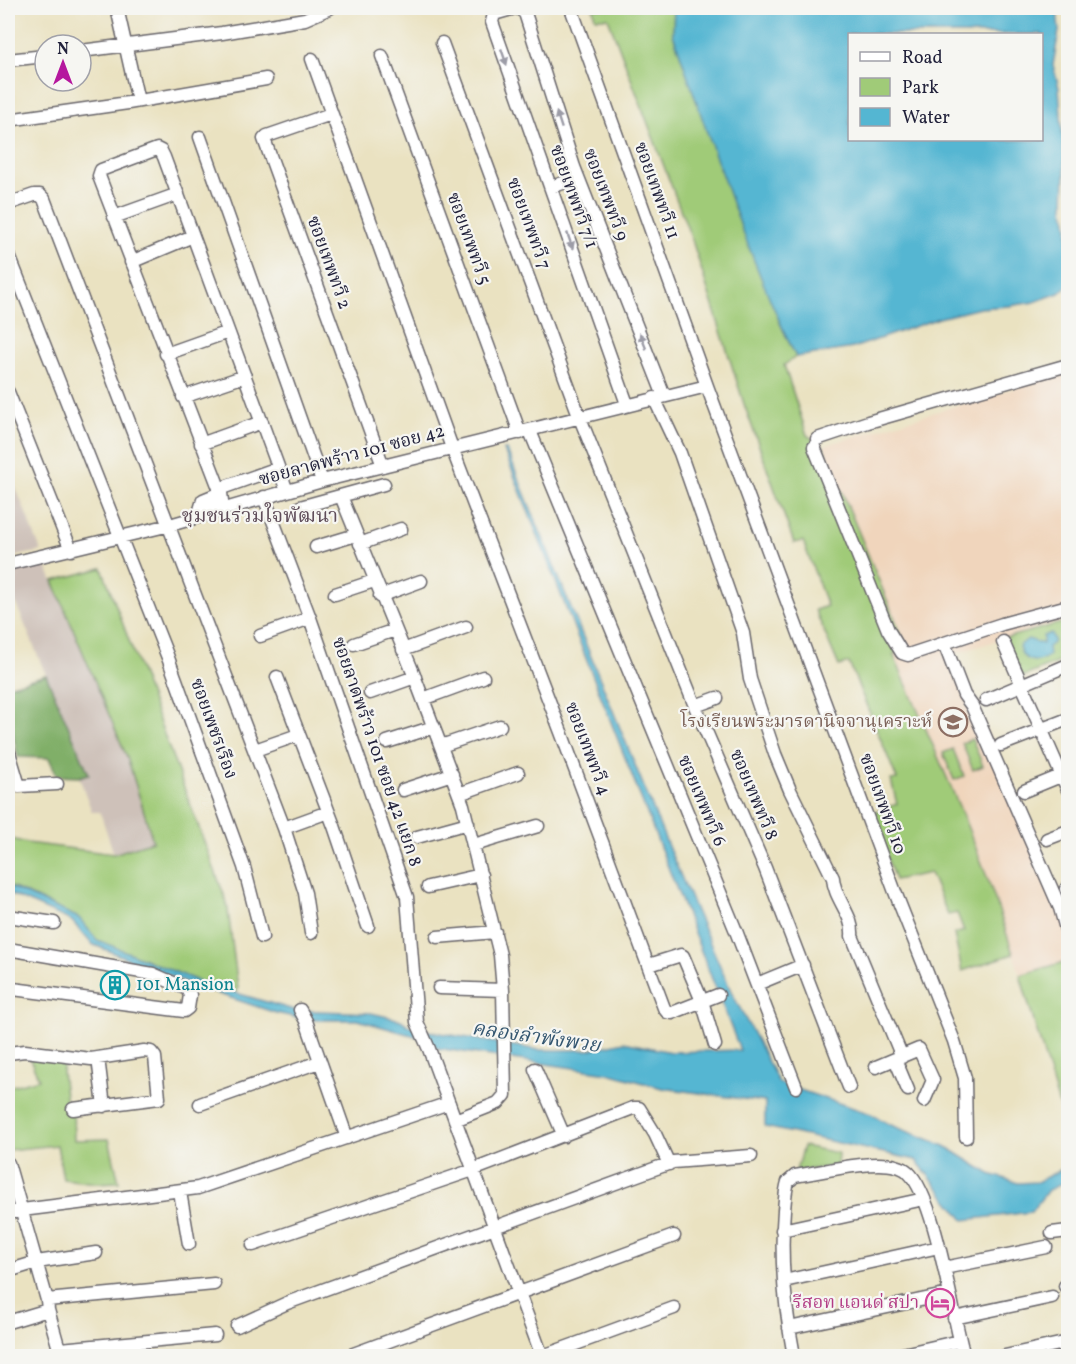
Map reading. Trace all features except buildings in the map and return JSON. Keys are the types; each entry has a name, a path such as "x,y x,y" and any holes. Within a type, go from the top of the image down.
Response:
{"street":[{"path":"117,8 138,101"},
{"path":"93,49 222,33 305,19 313,11 330,8"},
{"name":"ซอยเทพทวี 9","path":"513,8 525,13 578,178 680,453 743,633 750,679 775,754 833,878 834,886 853,927 852,936 908,1090"},
{"name":"ซอยเทพทวี 7/1","path":"513,8 494,14 492,22 627,405"},
{"name":"ซอยเทพทวี 11","path":"571,8 706,386"},
{"name":"ซอยเทพทวี 7","path":"442,43 580,418"},
{"name":"ซอยเทพทวี 5","path":"382,56 525,432"},
{"path":"8,60 33,57"},
{"name":"ซอยเทพทวี 4","path":"312,59 452,448 667,1012 718,995"},
{"path":"8,120 266,79"},
{"name":"ซอยเทพทวี 2","path":"331,114 267,136 264,140 383,466"},
{"path":"200,137 322,481"},
{"path":"207,514 209,508 222,501 220,491 99,177 101,170 159,149 164,157 287,491"},
{"path":"551,187 578,178"},
{"path":"114,218 177,194"},
{"path":"8,204 34,195 40,195 44,199 284,828 305,893 311,933"},
{"path":"131,261 193,236"},
{"name":"ซอยเพชรเรือง","path":"8,253 167,655 244,867 262,937"},
{"path":"166,354 228,332"},
{"path":"1068,365 868,422 816,443 888,630 899,651 908,655 1068,606"},
{"path":"183,397 244,376"},
{"name":"ซอยลาดพร้าว 101 ซอย 42","path":"8,564 170,525 322,481 706,386"},
{"name":"ซอยเทพทวี 10","path":"706,386 895,892 954,1041 965,1078 966,1137"},
{"path":"8,392 71,549"},
{"name":"ซอยเทพทวี 8","path":"580,418 695,706 765,868 849,1087"},
{"path":"201,444 262,422"},
{"name":"ซอยเทพทวี 6","path":"525,432 624,655 675,786 757,984 796,1087"},
{"path":"220,491 278,468"},
{"path":"300,507 384,484"},
{"path":"341,496 415,677 459,794 474,845 500,955 506,1087 504,1097 500,1102 455,1120"},
{"name":"ซอยลาดพร้าว 101 ซอย 42 แยก 8","path":"264,497 310,618 407,897 418,1027 429,1049 449,1103"},
{"path":"316,548 401,529"},
{"path":"335,594 374,581"},
{"path":"380,596 421,581"},
{"path":"260,636 310,618"},
{"path":"403,650 466,627"},
{"path":"354,644 395,630"},
{"path":"1003,642 1042,731 1065,774 1068,790"},
{"path":"944,643 964,695 972,706 1060,908 1068,936"},
{"path":"986,700 1068,665"},
{"path":"278,677 368,926"},
{"path":"370,693 415,677"},
{"path":"423,699 483,677"},
{"path":"695,706 717,698"},
{"path":"1001,745 1068,719"},
{"path":"441,747 500,726"},
{"path":"387,742 434,727"},
{"path":"255,750 298,735"},
{"path":"8,748 19,786 57,784"},
{"path":"459,794 518,773"},
{"path":"403,790 452,774"},
{"path":"1024,791 1065,774"},
{"path":"284,828 328,812"},
{"path":"417,837 468,823"},
{"path":"474,845 538,825"},
{"path":"1047,839 1068,831"},
{"path":"428,887 481,875"},
{"path":"8,916 54,923"},
{"path":"436,937 495,932"},
{"path":"8,949 153,974 187,989 190,995 188,1008 184,1011 13,989 8,991"},
{"path":"649,965 683,955 702,1001 715,1045"},
{"path":"757,984 803,965"},
{"path":"439,988 503,994"},
{"path":"303,1015 347,1138"},
{"path":"876,1067 919,1049 933,1080 924,1101"},
{"path":"8,1053 25,1052 98,1058 151,1052 155,1057 159,1098 73,1109"},
{"path":"98,1058 104,1106"},
{"path":"200,1104 319,1062"},
{"path":"535,1069 564,1136"},
{"path":"8,1213 198,1188 449,1103 542,1356 674,1308"},
{"path":"253,1245 473,1170 633,1108 639,1108 656,1134 669,1164"},
{"path":"237,1326 287,1303 669,1164 751,1156"},
{"path":"8,1163 37,1262 60,1353 215,1335"},
{"path":"795,1356 789,1328 784,1281 782,1230 786,1186 795,1176 880,1163 907,1171 924,1198 939,1247 964,1356"},
{"path":"180,1192 189,1244"},
{"path":"782,1230 924,1198"},
{"path":"1052,1233 1068,1231"},
{"path":"348,1356 674,1236"},
{"path":"784,1281 939,1247"},
{"path":"944,1268 1046,1247"},
{"path":"8,1271 37,1262 96,1253"},
{"path":"8,1322 48,1305 214,1284"},
{"path":"789,1328 949,1294"},
{"path":"954,1318 1052,1297"},
{"path":"894,1356 960,1341"},
{"path":"1005,1356 1064,1343"}],"shaded area":[{"name":"โรงเรียนพระมารดานิจจานุเคราะห์","path":"1068,372 1068,621 1046,625 954,654 1068,918 1068,961 1020,975 1001,914 952,790 893,654 907,648 823,446"},
{"path":"8,468 41,551 8,558"},
{"path":"46,565 128,760 153,841 114,854 100,812 92,812 79,777 88,774 8,585 8,572"}],"green space":[{"path":"593,8 674,8 673,34 780,323 796,357 784,365 807,435 823,446 907,648 893,654 973,840 1013,954 962,971 954,934 964,931 957,913 948,915 930,873 895,880 871,813 897,804 891,780 897,779 849,663 839,666 815,610 827,606 803,541 794,543 744,404 693,243 608,18 595,18"},
{"path":"102,568 227,903 238,988 235,993 205,984 97,940 79,918 8,885 8,838 27,843 114,854 153,841 128,760 53,581"},
{"path":"1068,621 1068,658 1022,677 1005,638"},
{"path":"46,675 89,774 79,777 57,776 49,758 18,757 12,729 8,729 8,686"},
{"path":"972,739 983,766 973,770 962,743"},
{"path":"953,749 964,776 954,780 943,753"},
{"path":"1068,961 1068,1135 1020,975"},
{"path":"29,1057 65,1058 62,1072 66,1103 73,1109 74,1140 109,1139 119,1182 96,1183 63,1179 57,1145 8,1150 8,1087 39,1079"},
{"path":"803,1146 838,1153 837,1166 796,1171"}],"water":[{"path":"674,8 981,8 986,11 1057,8 1059,31 1053,65 1059,88 1065,172 1064,207 1068,226 1068,285 1059,293 1034,302 980,308 939,318 853,348 796,357 761,278 715,156 673,34"},
{"path":"504,450 507,450 670,851 731,991 779,1083 871,1114 891,1125 945,1146 990,1174 1018,1183 1037,1182 1068,1166 1068,1181 1048,1190 1031,1212 964,1220 916,1160 765,1127 765,1102 662,1088 608,1073 436,1048 418,1037 358,1020 308,1020 276,1013 198,987 92,944 72,921 8,893 8,886 79,918 97,940 205,984 294,1010 371,1013 401,1020 409,1026 428,1031 539,1050 588,1050 624,1042 671,1052 740,1050"},
{"path":"1051,633 1054,640 1048,647 1049,655 1035,661 1023,655 1019,646 1028,639 1043,644 1043,636"}],"place":[{"name":"โรงเรียนพระมารดานิจจานุเคราะห์","path":"953,722"},
{"name":"101 Mansion","path":"115,985"},
{"name":"รีสอท แอนด่ สปา","path":"940,1303"}],"district":[{"name":"ชุมชนร่วมใจพัฒนา","path":"260,517"}],"water label":[{"name":"คลองลำพังพวย","path":"536,1038"}]}
